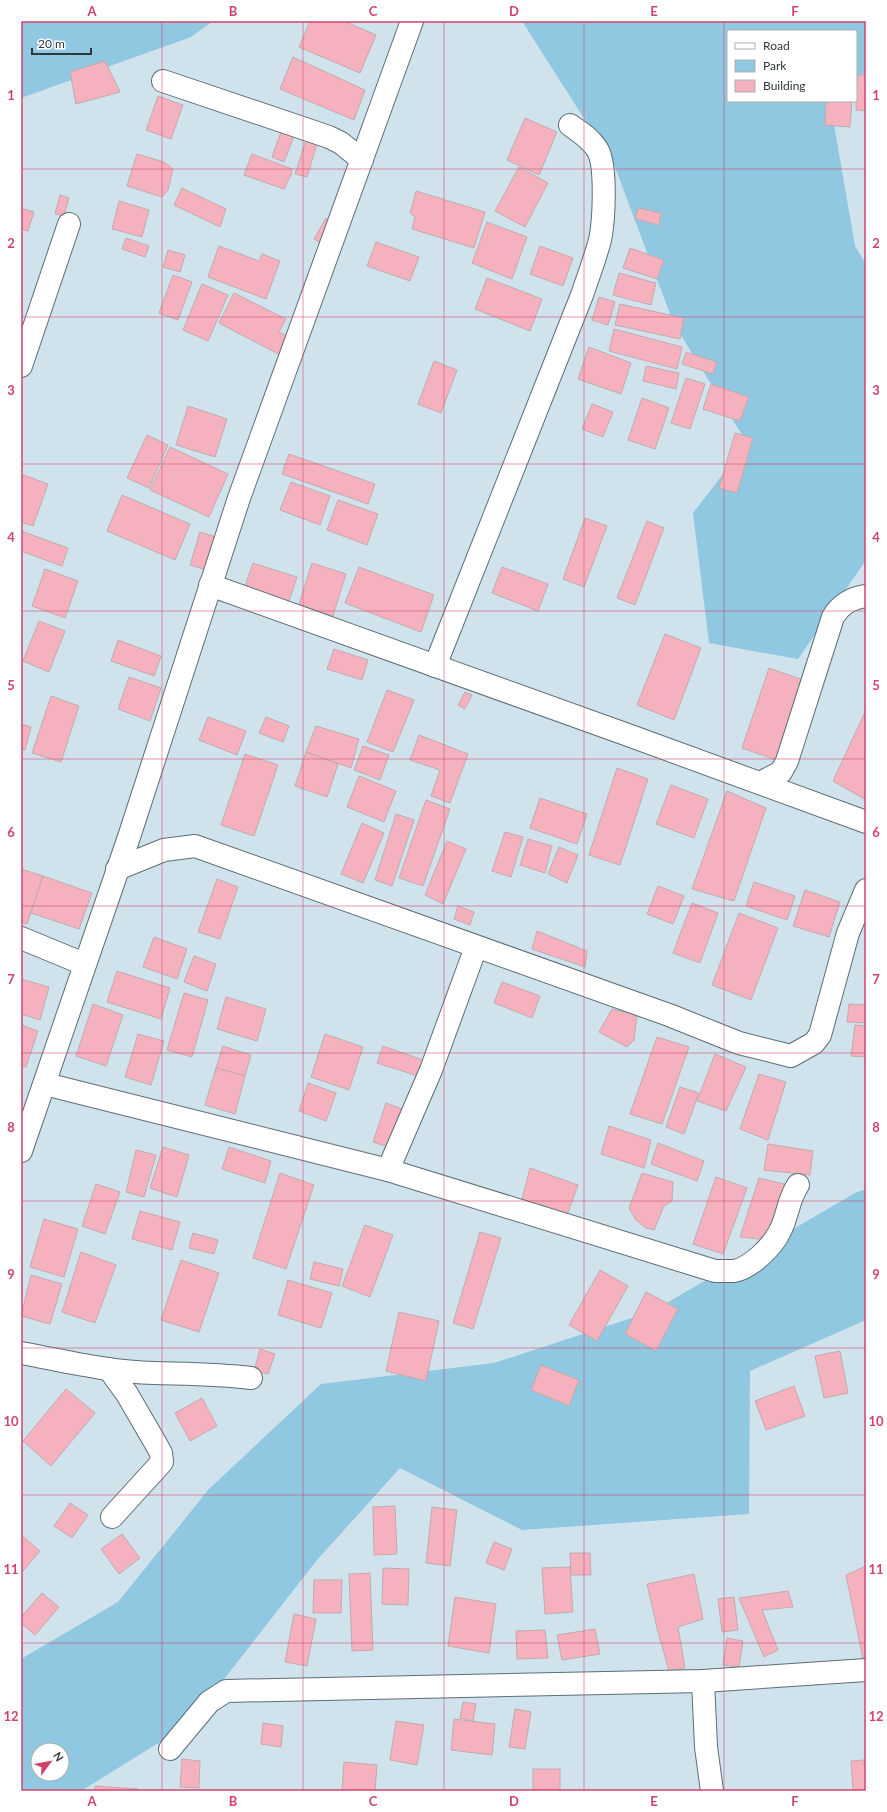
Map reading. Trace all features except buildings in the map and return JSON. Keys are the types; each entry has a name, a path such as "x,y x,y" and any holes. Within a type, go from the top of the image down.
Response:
{"street":[{"path":"21,1151 117,869 239,498 412,21"},
{"path":"163,81 329,137 341,143 362,160"},
{"path":"435,666 582,295 600,238 604,180 602,159 598,149 589,138 570,125"},
{"path":"21,366 69,224"},
{"path":"210,585 866,822"},
{"path":"760,783 781,772 787,761 833,617 838,609 846,602 855,597 866,596"},
{"path":"117,869 164,850 194,846 669,1015 738,1043 791,1056 814,1043 820,1035 848,933 866,890"},
{"path":"21,938 84,964"},
{"path":"388,1170 431,1070 476,947"},
{"path":"44,1084 388,1170 715,1271 735,1271 754,1261 767,1248 781,1231 792,1193 798,1185"},
{"path":"21,1353 109,1369 154,1373 176,1372 251,1378"},
{"path":"109,1369 127,1394 156,1444 161,1453 162,1462 112,1517"},
{"path":"170,1750 209,1702 226,1691 703,1681 866,1670"},
{"path":"703,1681 706,1747 712,1791"}],"green space":[{"path":"21,21 213,21 191,37 21,98"},
{"path":"522,21 866,21 866,88 857,89 857,30 727,30 727,102 830,102 855,246 866,264 866,560 798,659 709,643 693,513 747,443 673,322 615,167"},
{"path":"866,1189 866,1320 750,1371 749,1514 522,1530 400,1468 317,1560 189,1724 81,1791 21,1791 21,1659 118,1602 209,1489 321,1384 494,1363 653,1311 855,1193"}]}
